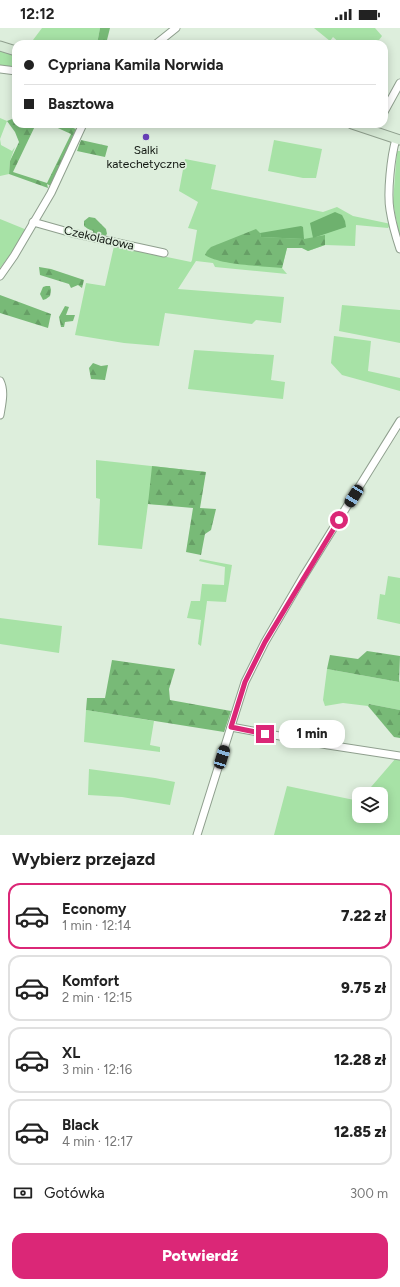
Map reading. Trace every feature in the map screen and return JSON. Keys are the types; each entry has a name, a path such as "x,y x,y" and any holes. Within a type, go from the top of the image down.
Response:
{"street":[{"path":"161,40 176,28"},
{"path":"0,46 12,50"},
{"path":"0,69 12,70"},
{"path":"388,105 400,83"},
{"path":"0,276 14,256 51,193 80,128"},
{"path":"375,128 398,140 393,152 389,197 390,210 400,249"},
{"name":"Czekoladowa","path":"33,222 72,233 164,253"},
{"path":"0,381 3,386 3,394 0,414"},
{"path":"197,835 245,682 265,642 400,421"},
{"path":"231,727 328,745 400,756"}],"shaded area":[{"path":"42,28 100,28 98,40 33,40"},
{"path":"314,28 375,28 382,36 379,40 336,40 333,37 329,40"},
{"path":"0,51 12,55 12,70 0,69"},
{"path":"0,118 7,121 0,139"},
{"path":"0,139 1,145 12,151 15,147 10,161 9,174 0,176"},
{"path":"274,140 322,149 316,178 303,178 268,171"},
{"path":"397,151 400,151 400,240 393,202"},
{"path":"185,159 216,165 211,189 323,212 337,207 353,216 391,224 388,228 356,225 355,246 325,245 308,251 302,248 287,248 282,268 287,274 215,267 213,263 196,261 178,289 284,297 281,323 256,320 252,324 165,313 159,346 124,343 75,335 86,283 105,286 114,246 191,262 197,230 188,228 198,202 179,191"},
{"path":"335,212 342,215 346,227 313,238 310,223"},
{"path":"0,219 27,230 0,268"},
{"path":"301,226 303,227 304,239 261,237 260,233"},
{"path":"342,305 400,310 400,343 339,331"},
{"path":"334,336 371,341 368,371 400,378 400,391 342,375 331,363"},
{"path":"194,350 274,355 271,380 285,382 283,399 188,389"},
{"path":"96,460 206,472 193,507 148,504 142,549 98,545 100,499 96,498"},
{"path":"200,559 232,565 226,602 207,601 201,646 198,644 201,620 187,618 191,601 200,601 202,584 224,585 225,567 199,561"},
{"path":"388,576 400,578 400,624 377,619 380,594 385,595"},
{"path":"0,618 62,626 59,653 0,644"},
{"path":"327,669 399,682 400,679 400,710 369,704 368,706 343,703 325,706 323,700"},
{"path":"86,710 154,721 150,745 160,747 160,752 84,742"},
{"path":"396,758 400,759 400,835 274,835 287,786 352,800 352,823 388,823 388,787 371,787"},
{"path":"89,769 175,782 170,805 122,797 88,795"}],"green space":[{"path":"100,28 110,28 107,40 98,40"},
{"path":"12,119 12,128 7,121"},
{"path":"12,128 34,128 13,172 47,183 71,134 58,128 76,129 51,186 47,184 48,188 9,174 10,161 19,142"},
{"path":"81,140 108,146 105,157 77,151"},
{"path":"89,217 95,218 106,229 107,234 103,238 93,234 93,231 84,226 84,221"},
{"path":"256,229 260,233 261,237 304,239 325,235 325,245 308,251 302,248 287,248 282,268 231,263 220,261 205,255 211,247"},
{"path":"39,267 51,269 84,280 82,288 78,285 71,288 69,284 40,275"},
{"path":"50,286 50,296 43,300 40,294 43,287"},
{"path":"0,295 51,314 48,328 0,313"},
{"path":"65,306 69,307 66,315 75,315 73,321 65,322 64,327 61,327 59,317"},
{"path":"93,363 101,366 108,365 105,380 91,379 89,368"},
{"path":"152,466 206,472 200,508 216,509 211,530 205,534 201,555 186,552 193,508 148,504"},
{"path":"367,651 400,656 399,682 327,669 330,655 358,659"},
{"path":"112,660 175,669 169,689 170,700 231,711 224,732 86,710 87,698 105,698"},
{"path":"369,704 400,710 400,738 394,737 368,706"}],"place":[{"name":"Salki katechetyczne","path":"146,137"}],"route":[{"path":"265,734 231,727 245,682 265,642 339,520"}]}
